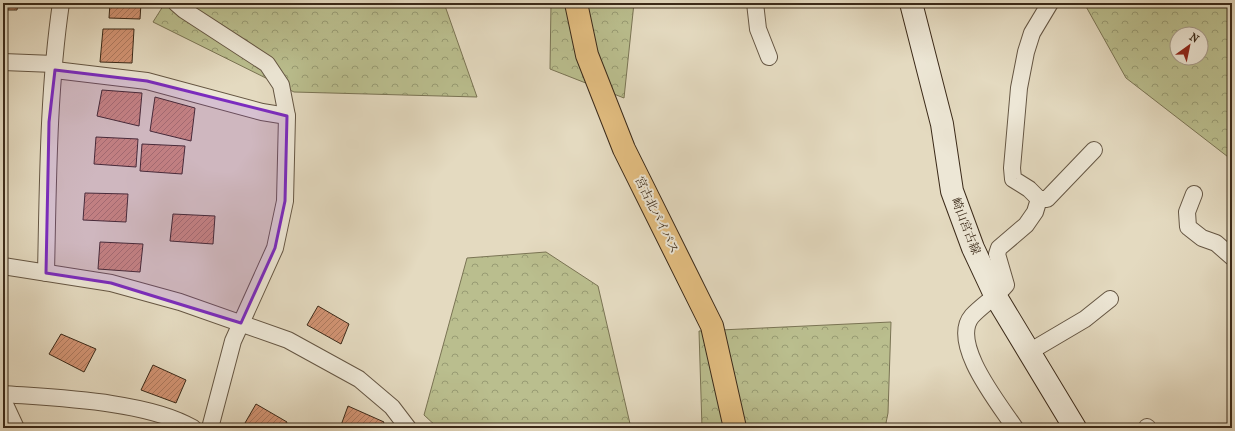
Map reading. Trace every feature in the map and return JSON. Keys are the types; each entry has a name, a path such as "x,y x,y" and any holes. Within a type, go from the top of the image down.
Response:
{"highway":[{"name":"宮古北バイパス","path":"576,3 587,55 624,149 712,326 735,428"}],"main road":[{"name":"崎山宮古線","path":"911,3 942,124 952,191 973,248 996,296 1075,428"}],"street":[{"path":"46,273 49,122 61,3"},
{"path":"176,3 184,10 267,64 281,85 287,116 288,145 285,201 275,248 233,341 210,428"},
{"path":"755,3 758,29 770,58"},
{"path":"1050,3 1032,33 1026,52 1019,88 1012,168 1013,179 1029,189 1039,199 1047,199 1094,150"},
{"path":"3,62 54,67 147,81 262,112 287,116"},
{"path":"1194,194 1187,212 1188,227 1202,238 1216,243 1232,257"},
{"path":"1015,428 988,389 969,353 966,331 971,317 996,296 1006,285 997,254 999,248 1026,225 1035,212 1039,199"},
{"path":"3,266 111,283 180,302 288,340 359,379 392,407 408,428"},
{"path":"1029,352 1085,319 1110,299"},
{"path":"3,394 60,398 132,408 180,420 193,428"},
{"path":"3,400 16,428"}],"highlighted area":[{"path":"55,70 147,81 287,116 285,201 275,248 241,323 111,283 46,273 49,122"}],"green space":[{"path":"165,3 444,3 477,97 294,92 153,22"},
{"path":"551,3 634,3 624,98 550,69"},
{"path":"1084,3 1232,3 1232,160 1126,78"},
{"path":"546,252 598,286 631,428 438,428 424,415 467,258"},
{"path":"891,322 888,413 885,428 702,428 699,331"}],"building":[{"path":"3,3 18,3 17,10 3,10"},
{"path":"110,3 141,3 140,19 109,18"},
{"path":"103,29 134,29 132,63 100,62"},
{"path":"102,90 142,93 139,126 97,116"},
{"path":"155,97 195,108 191,141 150,131"},
{"path":"96,137 138,139 136,167 94,164"},
{"path":"142,144 185,146 182,174 140,171"},
{"path":"85,193 128,194 126,222 83,220"},
{"path":"173,214 215,216 213,244 170,241"},
{"path":"100,242 143,244 140,272 98,269"},
{"path":"318,306 349,324 341,344 307,325"},
{"path":"61,334 96,349 84,372 49,354"},
{"path":"153,365 186,380 176,403 141,390"},
{"path":"256,404 287,422 285,428 254,428 245,423"},
{"path":"348,406 384,422 381,428 340,428"}]}
